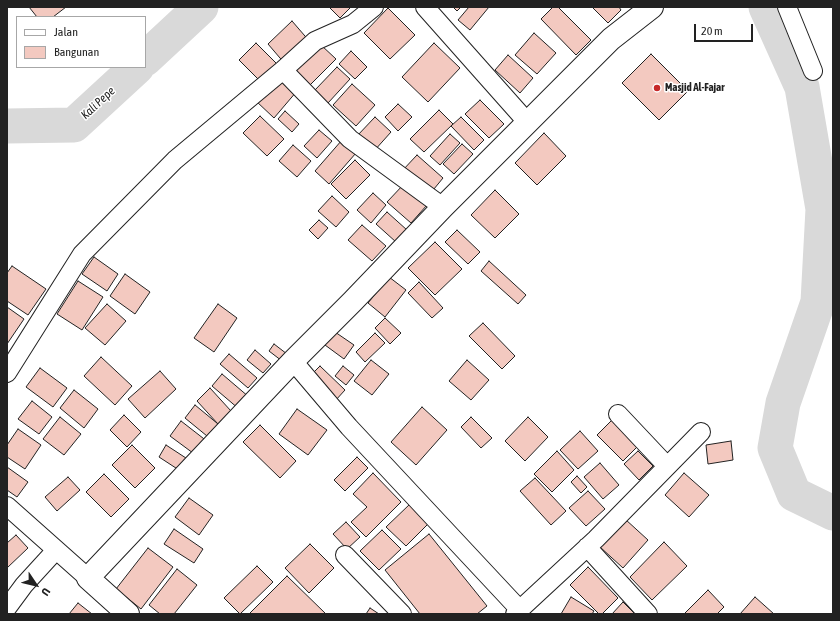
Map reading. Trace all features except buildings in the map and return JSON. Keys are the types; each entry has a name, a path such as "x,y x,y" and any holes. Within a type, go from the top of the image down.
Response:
{"street":[{"path":"7,373 82,254 175,160 283,70 315,41 353,24 374,7"},
{"path":"424,7 528,123"},
{"path":"88,578 293,361 443,207 611,39 652,7"},
{"path":"787,7 813,71"},
{"path":"283,70 350,139 443,207"},
{"path":"293,361 349,427 518,612 587,547 701,432"},
{"path":"618,414 667,466"},
{"path":"7,506 128,614"},
{"path":"587,547 648,614"},
{"path":"7,608 24,585 56,550"},
{"path":"345,555 402,614"}],"waterway":[{"name":"Kali Pepe","path":"146,58 201,7"},
{"path":"766,7 802,87 823,209 818,302 783,403 775,448 794,494 833,513"},
{"name":"Kali Pepe","path":"7,126 74,125 136,68"}],"place":[{"name":"Masjid Al-Fajar","path":"657,88"}]}
